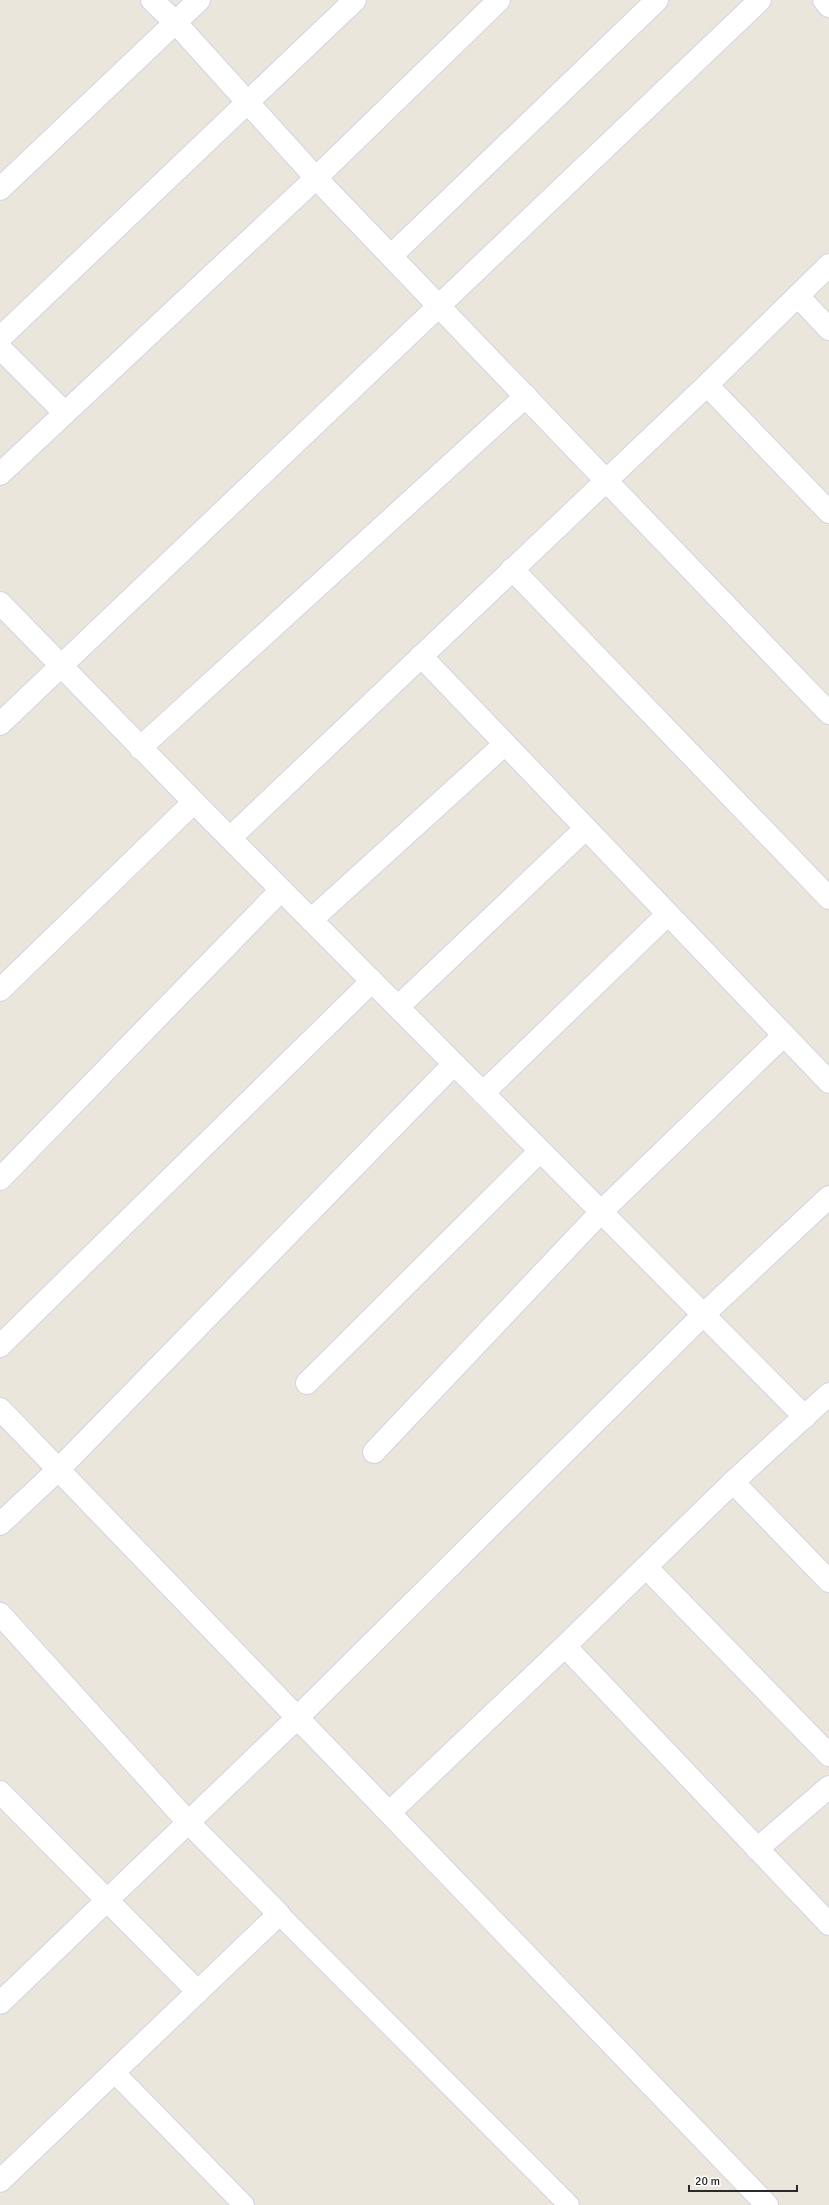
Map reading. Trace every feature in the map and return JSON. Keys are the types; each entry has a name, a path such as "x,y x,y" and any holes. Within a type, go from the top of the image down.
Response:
{"street":[{"path":"152,0 176,23 316,178 829,713"},
{"path":"0,189 199,0"},
{"path":"0,338 249,103 355,0"},
{"path":"0,474 316,178 499,0"},
{"path":"391,256 657,0"},
{"path":"0,724 60,665 760,0"},
{"path":"824,0 829,6"},
{"path":"230,838 606,479 707,385 829,265"},
{"path":"798,296 829,329"},
{"path":"0,348 65,413"},
{"path":"707,385 829,512"},
{"path":"140,748 526,396"},
{"path":"512,569 829,898"},
{"path":"0,602 140,748 805,1417"},
{"path":"421,656 829,1082"},
{"path":"311,920 505,744"},
{"path":"0,990 194,802"},
{"path":"398,1007 586,828"},
{"path":"0,1179 281,890"},
{"path":"483,1093 668,914"},
{"path":"0,1346 372,981"},
{"path":"374,1452 601,1212 784,1035"},
{"path":"0,1524 59,1470 454,1064"},
{"path":"307,1383 540,1151"},
{"path":"1,2001 298,1717 703,1315 829,1197"},
{"path":"390,1812 565,1646 733,1482 829,1394"},
{"path":"0,1409 390,1812 767,2205"},
{"path":"733,1482 829,1581"},
{"path":"646,1567 829,1755"},
{"path":"0,1614 188,1822 280,1914 0,2181"},
{"path":"565,1646 829,1924"},
{"path":"758,1849 829,1787"},
{"path":"0,1792 198,1992"}],"lane":[{"path":"280,1914 569,2205"},
{"path":"114,2072 244,2205"}]}
